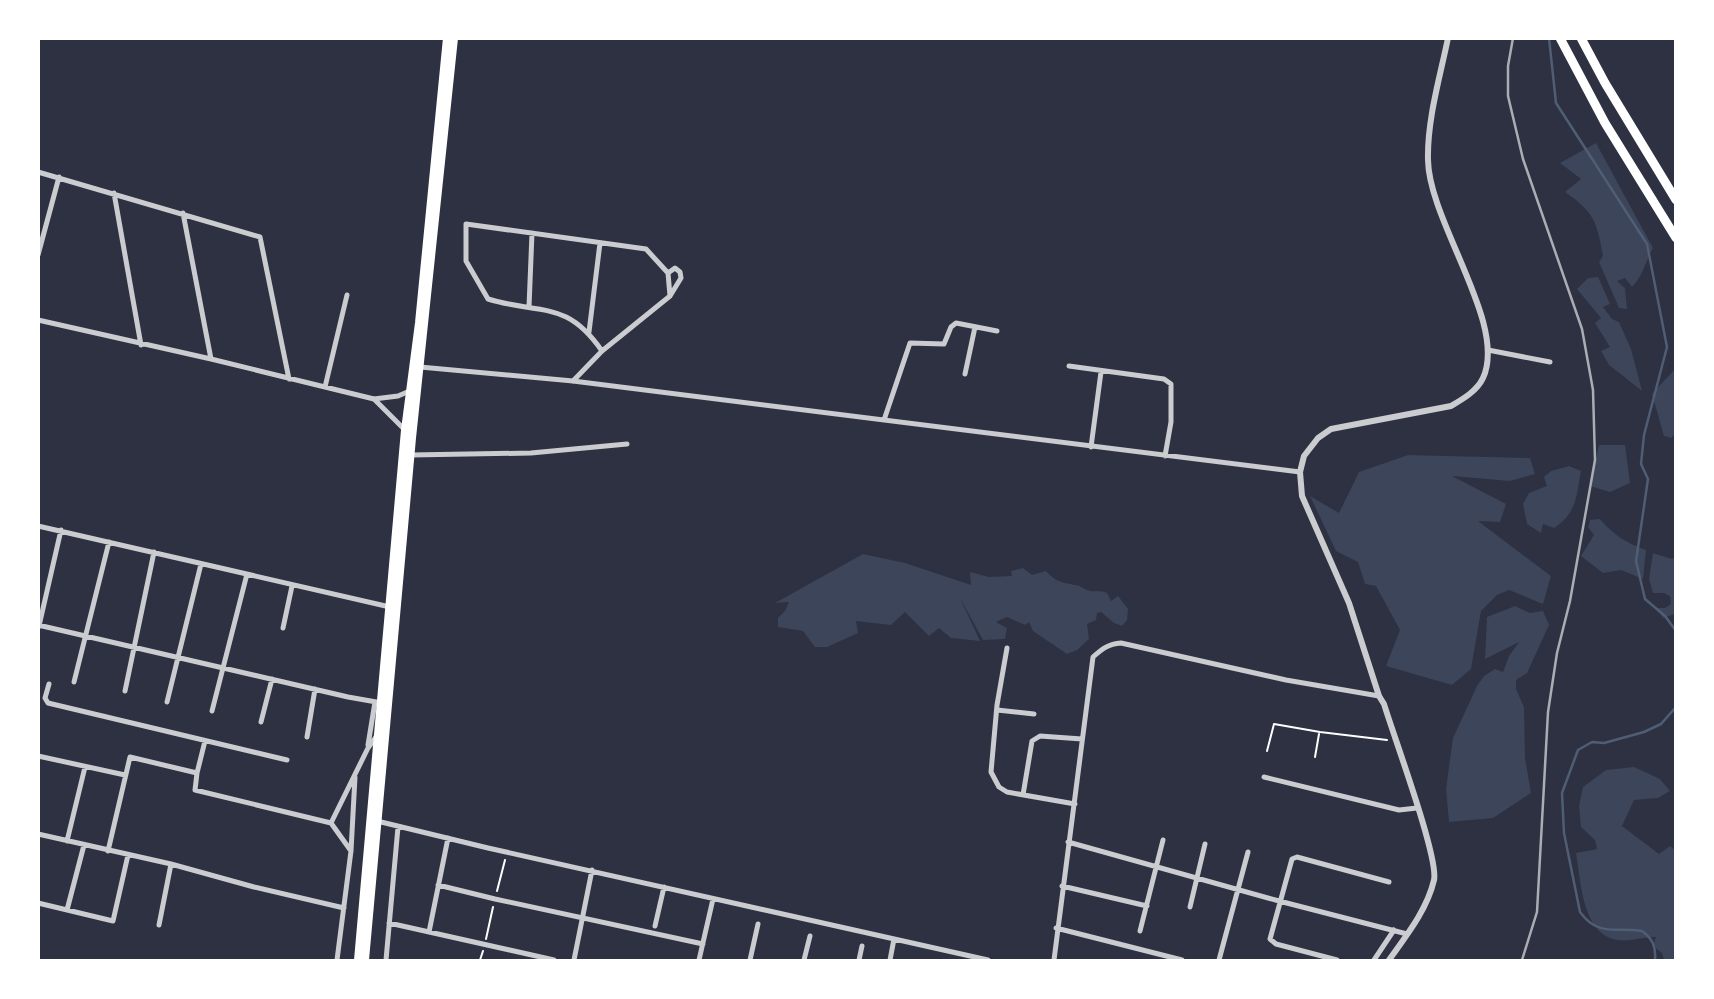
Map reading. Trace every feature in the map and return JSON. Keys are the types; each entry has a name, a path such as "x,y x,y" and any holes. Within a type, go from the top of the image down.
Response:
{"highway":[{"path":"1560,38 1588,93 1675,239"},
{"path":"1581,38 1675,200"}],"main road":[{"path":"358,961 411,455 447,38"},
{"path":"365,961 379,735 378,702 390,607 405,430 420,367 454,38"}],"street":[{"path":"1389,961 1427,901 1435,877 1430,849 1349,603 1302,496 1300,472 1304,456 1318,438 1331,429 1451,406 1464,398 1482,380 1488,363 1489,341 1436,201 1427,161 1431,124 1448,38"},
{"path":"38,172 260,237 289,379"},
{"path":"38,255 59,177"},
{"path":"114,193 141,345"},
{"path":"183,213 211,359"},
{"path":"602,351 589,332 552,310 511,306 488,299 466,261 466,224 646,250 668,273 670,296"},
{"path":"529,307 532,233"},
{"path":"589,332 600,243"},
{"path":"573,381 602,351 670,296 681,278 680,272 675,268 668,273"},
{"path":"325,387 347,295"},
{"path":"38,320 374,399 398,396 415,389"},
{"path":"884,420 909,344 942,345 947,341 951,327 955,324 997,331"},
{"path":"965,373 975,327"},
{"path":"1488,350 1550,362"},
{"path":"1069,366 1164,379 1171,384 1171,422 1165,456"},
{"path":"420,367 573,381 1300,472"},
{"path":"1091,447 1101,372"},
{"path":"374,399 412,438"},
{"path":"411,455 531,453 627,444"},
{"path":"38,526 390,607"},
{"path":"61,530 39,626 378,702 368,748 331,823"},
{"path":"74,682 109,542"},
{"path":"125,691 154,552"},
{"path":"167,702 201,564"},
{"path":"212,711 225,669 247,574"},
{"path":"284,628 292,586"},
{"path":"1054,961 1056,928 1093,657 1111,644 1121,643 1286,680 1379,696"},
{"path":"1007,648 996,710 991,772 999,787 1007,792 1074,804"},
{"path":"261,722 272,679"},
{"path":"49,684 45,698 48,703 288,761"},
{"path":"307,737 315,689"},
{"path":"996,710 1034,714"},
{"path":"368,748 379,735"},
{"path":"1023,795 1032,741 1035,737 1082,739"},
{"path":"205,741 195,790 331,823 351,850"},
{"path":"38,755 125,775"},
{"path":"108,850 130,757 197,773"},
{"path":"67,841 85,767"},
{"path":"337,961 351,850 355,777"},
{"path":"1265,777 1399,810 1416,808"},
{"path":"374,820 988,961"},
{"path":"386,961 398,827"},
{"path":"39,834 344,908"},
{"path":"429,932 448,838"},
{"path":"1140,931 1163,840"},
{"path":"1068,842 1407,934"},
{"path":"1190,907 1205,844"},
{"path":"68,910 84,845"},
{"path":"1219,961 1248,852"},
{"path":"38,903 113,921 128,855"},
{"path":"1337,961 1269,938 1292,859 1297,857 1389,882"},
{"path":"159,925 171,864"},
{"path":"574,961 592,870"},
{"path":"438,885 702,944"},
{"path":"1062,886 1147,905"},
{"path":"655,926 663,887"},
{"path":"699,961 713,899"},
{"path":"389,923 554,961"},
{"path":"750,961 758,924"},
{"path":"1056,928 1182,961"},
{"path":"1374,961 1394,930"},
{"path":"804,961 810,936"},
{"path":"890,961 894,939"},
{"path":"859,961 862,946"}],"path":[{"path":"1267,751 1274,724 1395,741"},
{"path":"1315,757 1320,732"}],"shaded area":[{"path":"1596,143 1653,248 1632,287 1625,278 1617,281 1625,288 1627,309 1619,308 1599,262 1603,256 1593,219 1565,192 1581,179 1560,163"},
{"path":"1598,277 1610,304 1603,307 1612,319 1619,322 1631,349 1642,391 1609,365 1601,351 1610,347 1595,323 1601,318 1577,289 1588,278"},
{"path":"1675,369 1675,433 1672,438 1664,436 1652,394"},
{"path":"1599,445 1625,445 1630,483 1610,492 1590,486"},
{"path":"1408,455 1530,458 1535,474 1510,481 1452,476 1506,504 1500,522 1478,521 1551,576 1543,604 1509,590 1497,595 1481,611 1471,669 1452,685 1386,666 1400,630 1376,586 1365,584 1358,562 1336,551 1310,496 1339,513 1359,472"},
{"path":"1569,466 1581,471 1574,504 1562,522 1554,528 1543,524 1541,533 1527,524 1523,504 1529,493 1547,486 1544,477 1551,471"},
{"path":"1600,519 1621,538 1646,550 1643,579 1621,570 1603,573 1581,556 1594,535 1588,527 1590,520"},
{"path":"1653,553 1672,559 1675,557 1675,614 1663,618 1656,608 1665,608 1671,604 1670,596 1653,593 1649,579"},
{"path":"863,554 905,563 971,585 970,572 989,577 1012,576 1011,571 1023,568 1032,575 1046,571 1059,581 1090,591 1107,593 1111,601 1118,596 1128,609 1127,620 1122,626 1101,612 1097,613 1096,620 1087,624 1089,639 1077,650 1067,654 1033,631 1029,622 1025,625 1007,617 996,622 1007,628 1005,639 983,640 960,598 980,641 951,638 939,628 929,636 905,612 891,625 856,621 858,633 827,647 815,647 803,631 778,627 778,618 789,602 775,603"},
{"path":"1515,606 1530,613 1543,611 1549,625 1527,673 1516,680 1516,689 1524,707 1525,758 1531,793 1493,818 1449,822 1446,789 1453,738 1477,686 1484,676 1495,669 1503,672 1509,656 1519,642 1485,659 1487,617"},
{"path":"1634,767 1660,779 1670,791 1658,798 1634,800 1622,826 1659,854 1670,846 1675,850 1675,960 1664,960 1662,953 1653,946 1656,937 1618,940 1606,936 1590,918 1582,892 1576,853 1597,849 1595,840 1581,827 1579,806 1583,787 1606,770"}],"waterway":[{"path":"1549,38 1556,103 1647,244 1667,347 1644,435 1641,464 1648,479 1636,561 1645,599 1665,616 1676,631"},
{"path":"1655,960 1653,944 1642,931 1601,928 1587,920 1580,912 1564,833 1562,793 1578,750 1592,742 1604,743 1644,732 1661,724 1676,707"}],"railway":[{"path":"1513,38 1508,66 1508,96 1523,159 1582,329 1593,390 1595,460 1548,712 1537,912 1522,960"}]}
